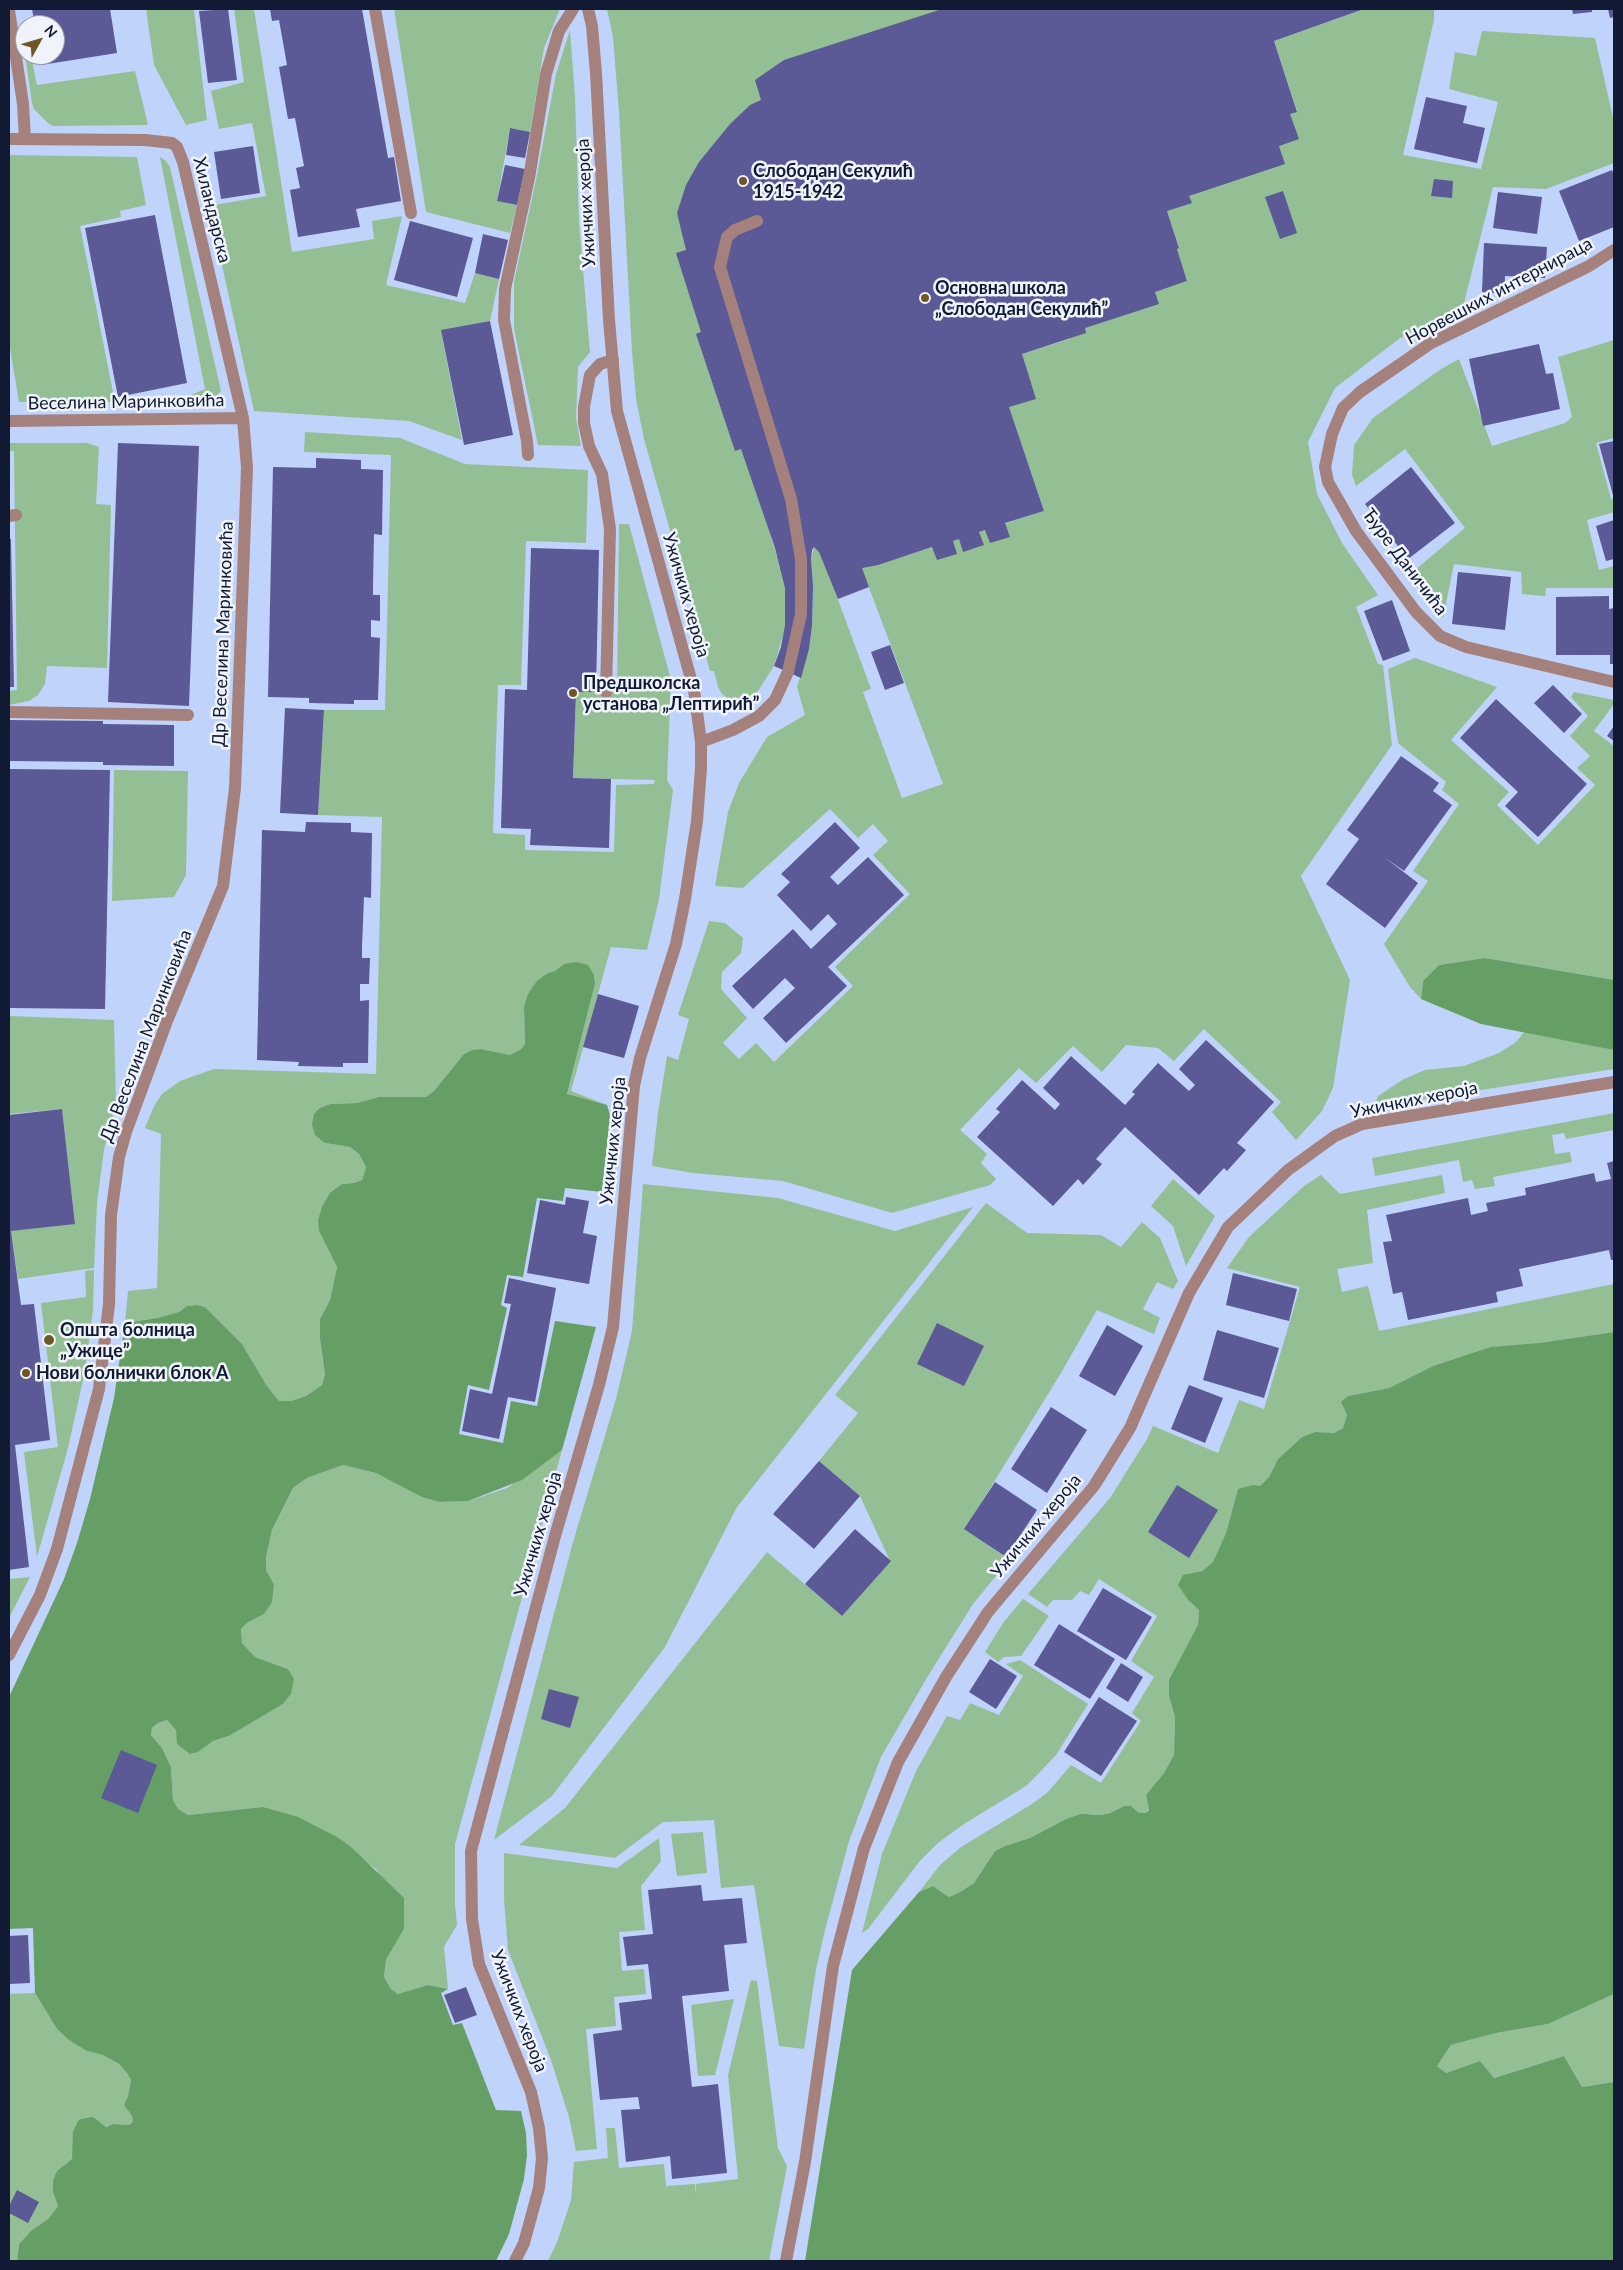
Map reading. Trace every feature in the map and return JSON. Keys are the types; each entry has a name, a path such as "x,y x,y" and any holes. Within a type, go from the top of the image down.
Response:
{"street":[{"path":"375,9 411,213"},
{"path":"528,455 504,320 505,289 529,178 546,74 560,31 573,9"},
{"name":"Ужичких хероја","path":"515,2261 524,2243 539,2188 542,2158 539,2128 531,2092 479,1964 472,1919 471,1851 555,1536 599,1385 613,1327 634,1086 640,1058 676,944 685,899 697,821 701,742 694,690 617,411 596,73 592,26 588,9"},
{"path":"9,10 23,104 25,139"},
{"name":"Хиландарска","path":"9,139 145,140 172,143 177,147 183,162 243,418"},
{"path":"701,742 733,730 759,716 775,700 788,672 802,614 801,559 791,499 720,267 727,237 735,230 757,221"},
{"name":"Норвешких интернираца","path":"1328,482 1325,467 1332,434 1343,408 1360,392 1431,343 1589,266 1614,250"},
{"path":"606,692 610,529 602,474 589,446 584,423 584,407 590,375 600,364 613,360"},
{"name":"Веселина Маринковића","path":"9,421 243,418"},
{"name":"Др Веселина Маринковића","path":"9,1655 40,1595 58,1549 99,1389 109,1304 111,1215 119,1158 126,1132 167,1021 223,886 235,788 247,468 243,418"},
{"name":"Ђуре Даничића","path":"1328,482 1356,531 1416,612 1440,636 1466,647 1614,682"},
{"path":"9,712 188,715"},
{"name":"Ужичких хероја","path":"786,2261 804,2162 833,1966 864,1848 898,1762 946,1677 988,1612 1094,1486 1130,1428 1189,1293 1228,1227 1288,1170 1335,1136 1362,1124 1614,1082"}],"green space":[{"path":"146,9 194,9 207,120 186,125 154,65"},
{"path":"234,9 254,9 292,252 374,239 372,221 402,216 386,285 465,303 475,273 499,279 490,321 441,331 462,440 409,421 254,411 209,206 266,196 252,123 219,129 211,91 244,82"},
{"path":"394,9 560,9 544,48 530,132 510,128 497,201 517,205 510,233 426,212"},
{"path":"607,9 947,9 867,35 763,101 769,183 677,213 743,445 786,586 786,625 774,666 758,691 743,701 729,699 722,694 714,671 710,671 644,439 636,399 619,112 613,37"},
{"path":"1365,9 1434,9 1434,20 1403,155 1481,169 1498,102 1449,89 1455,52 1476,56 1482,31 1595,38 1614,122 1614,163 1546,189 1493,187 1463,307 1400,338 1335,388 1308,442 1317,494 1342,543 1378,595 1356,607 1378,664 1383,665 1392,745 1301,876 1350,980 1333,1088 1322,1111 1296,1140 1272,1112 1281,1102 1204,1029 1174,1061 1158,1048 1126,1045 1102,1072 1073,1046 1036,1083 1019,1068 960,1130 987,1154 981,1163 996,1179 990,1185 892,1213 783,1181 693,1173 652,1166 667,1056 678,1060 689,1019 678,1015 709,921 725,923 743,938 741,953 722,972 721,989 747,1018 723,1043 739,1059 756,1043 774,1062 853,986 835,967 910,894 873,855 888,841 873,824 858,838 830,809 743,888 715,886 728,812 739,783 767,737 805,715 797,687 809,649 812,626 813,586 811,559 814,547 820,551 871,689 863,692 902,798 943,784 862,569 828,470 905,556 1044,511 1009,407 1022,354 1070,339 1061,314 1081,317 1187,281 1177,249 1179,247 1163,199 1282,155 1279,146 1290,114 1297,111 1274,41"},
{"path":"570,30 575,97 579,222 590,352 578,367 576,418 581,446 538,445 514,329 514,282 556,74"},
{"path":"26,65 33,65 37,85 135,71 148,125 53,126 34,109"},
{"path":"9,155 137,157 146,205 120,211 121,217 80,226 115,402 19,402 9,342"},
{"path":"160,157 170,167 221,391 215,398 184,398 205,389"},
{"path":"1614,340 1614,438 1596,443 1611,499 1614,498 1614,512 1587,520 1599,570 1614,566 1614,588 1546,588 1545,596 1522,594 1521,572 1454,564 1443,618 1424,597 1409,575 1465,528 1405,449 1356,486 1352,475 1354,445 1373,418 1441,369 1459,359 1492,446 1565,423 1572,417 1558,357"},
{"path":"305,432 400,438 465,464 588,470 586,543 526,541 521,685 498,685 493,833 525,835 525,850 614,852 616,785 654,784 655,780 573,778 576,692 617,691 619,524 629,524 671,680 667,780 673,790 659,899 647,950 611,947 571,1091 607,1105 567,1095 595,984 594,975 564,964 555,971 548,973 524,1007 525,1044 521,1049 510,1055 481,1049 472,1050 464,1054 434,1091 426,1097 379,1097 357,1103 331,1104 325,1143 350,1147 359,1154 366,1167 362,1180 342,1184 319,1231 337,1267 330,1300 320,1319 320,1339 325,1374 322,1385 306,1396 291,1401 279,1401 267,1386 242,1344 205,1307 198,1305 187,1306 179,1312 125,1323 128,1291 157,1288 161,1134 145,1128 154,1106 162,1094 180,1081 214,1069 376,1074 382,817 318,815 324,710 385,710 391,455 304,452"},
{"path":"9,443 87,443 99,447 96,504 111,505 107,668 47,666 45,684 38,695 29,701 9,705 9,691 17,690 14,451 9,451"},
{"path":"1415,658 1497,687 1451,740 1509,792 1497,805 1538,845 1595,785 1577,768 1590,756 1570,736 1588,716 1571,697 1574,692 1614,700 1614,704 1594,731 1614,746 1614,980 1485,958 1439,965 1423,981 1421,999 1410,987 1384,944 1428,881 1413,871 1459,804 1442,790 1446,782 1398,743 1388,669"},
{"path":"114,770 188,771 186,875 174,897 112,901"},
{"path":"1485,958 1614,980 1614,1050 1481,1024 1421,999 1423,981 1439,965"},
{"path":"577,962 588,965 594,975 595,984 567,1094 607,1105 610,1115 602,1192 565,1188 563,1201 537,1198 523,1277 507,1275 501,1305 507,1308 489,1390 468,1385 459,1434 503,1443 511,1401 537,1406 555,1321 596,1327 562,1450 522,1480 468,1501 440,1502 422,1497 376,1473 343,1465 307,1478 293,1488 272,1530 266,1557 266,1570 274,1584 272,1602 264,1614 247,1623 241,1629 242,1643 255,1657 288,1669 294,1679 291,1694 283,1704 229,1736 213,1741 198,1752 190,1754 177,1744 176,1730 167,1720 158,1723 152,1728 151,1735 162,1748 171,1767 173,1800 178,1809 188,1815 263,1807 298,1817 337,1837 350,1846 404,1898 404,1929 386,1960 384,1977 391,1989 398,1994 428,1985 448,1989 441,1993 453,2025 462,2023 496,2110 521,2111 526,2133 527,2155 524,2179 509,2234 496,2261 17,2261 19,2244 32,2230 48,2219 58,2206 53,2192 53,2181 57,2171 72,2159 73,2132 78,2121 93,2117 106,2127 113,2124 129,2125 133,2122 132,2116 124,2105 131,2080 127,2073 119,2064 103,2055 87,2051 69,2040 57,2029 35,1993 33,1928 9,1929 9,1697 64,1579 77,1543 90,1499 114,1398 125,1323 179,1312 187,1306 198,1305 205,1307 242,1344 267,1386 279,1401 291,1401 306,1396 322,1385 325,1374 320,1339 320,1319 330,1300 337,1267 319,1231 318,1220 322,1207 330,1193 342,1184 362,1180 366,1167 359,1154 350,1147 325,1143 315,1135 312,1125 314,1114 320,1108 331,1104 357,1103 379,1097 426,1097 434,1091 464,1054 472,1050 481,1049 510,1055 521,1049 525,1044 524,1007 528,994 537,981 548,973 555,971 564,964"},
{"path":"9,1016 114,1020 116,1103 104,1150 97,1203 94,1268 18,1279 11,1231 75,1223 62,1109 9,1114"},
{"path":"1525,1031 1614,1050 1614,1069 1374,1107 1378,1096 1404,1079 1425,1070 1464,1066 1499,1053 1516,1042"},
{"path":"1614,1113 1614,1130 1566,1139 1564,1133 1552,1135 1555,1154 1570,1152 1572,1162 1493,1177 1495,1186 1475,1189 1472,1180 1463,1182 1459,1160 1375,1176 1372,1158"},
{"path":"1321,1175 1340,1194 1442,1175 1445,1193 1367,1210 1373,1263 1337,1269 1342,1292 1368,1286 1379,1331 1614,1284 1614,1332 1462,1357 1433,1366 1389,1388 1348,1396 1344,1408 1347,1415 1343,1428 1334,1433 1315,1432 1302,1437 1278,1459 1269,1477 1260,1486 1238,1489 1226,1533 1213,1562 1202,1571 1193,1574 1189,1601 1199,1610 1198,1626 1169,1696 1175,1717 1174,1755 1164,1773 1146,1795 1149,1809 1145,1813 1139,1813 1131,1806 1124,1806 1110,1813 1091,1814 1066,1819 1030,1838 995,1851 974,1883 960,1892 949,1897 933,1886 919,1892 940,1865 961,1847 1032,1804 1048,1792 1071,1765 1101,1783 1141,1721 1132,1713 1154,1677 1131,1661 1157,1616 1099,1579 1089,1595 1080,1591 1072,1600 1053,1600 1047,1607 1028,1594 1110,1498 1147,1439 1153,1426 1218,1453 1239,1400 1264,1409 1300,1287 1227,1268 1249,1237 1304,1186"},
{"path":"1173,1179 1215,1216 1186,1266 1173,1226 1151,1206"},
{"path":"643,1184 778,1198 895,1231 973,1207 737,1507 665,1647 552,1796 494,1840 573,1542 616,1399 632,1331"},
{"path":"986,1203 1027,1233 1101,1235 1121,1247 1142,1222 1160,1238 1178,1281 1173,1289 1157,1282 1143,1309 1160,1318 1154,1334 1097,1310 1061,1373 965,1529 1009,1560 973,1604 881,1757 849,1841 825,1930 816,1969 804,2049 779,2046 754,1885 721,1888 714,1820 663,1822 615,1858 519,1845 565,1808 767,1552 842,1616 890,1561 860,1496 819,1461 858,1413 835,1395"},
{"path":"94,1270 93,1310 85,1371 68,1448 37,1557 24,1452 58,1447 41,1303 86,1297 85,1271"},
{"path":"1614,1332 1614,1994 1548,2024 1496,2033 1451,2045 1437,2066 1446,2073 1480,2061 1494,2078 1564,2056 1582,2087 1614,2082 1614,2261 805,2261 852,1970 919,1892 933,1886 949,1897 960,1892 974,1883 995,1851 1030,1838 1066,1819 1081,1814 1101,1815 1124,1806 1131,1806 1139,1813 1145,1813 1149,1810 1146,1795 1164,1773 1174,1755 1175,1717 1169,1696 1169,1680 1198,1625 1199,1610 1189,1601 1178,1585 1183,1575 1202,1571 1213,1562 1226,1533 1238,1489 1253,1485 1260,1486 1269,1477 1278,1459 1302,1437 1315,1432 1334,1433 1343,1428 1347,1415 1341,1402 1348,1396 1389,1388 1433,1366 1491,1347 1539,1343"},
{"path":"562,1450 455,1844 457,1925 444,1947 448,1989 428,1985 398,1994 391,1989 384,1977 386,1960 404,1929 376,1869 364,1861 350,1846 263,1807 188,1815 178,1809 173,1800 171,1767 162,1748 151,1735 152,1728 158,1723 167,1720 198,1752 213,1741 229,1736 283,1704 291,1694 288,1669 255,1657 242,1643 241,1629 247,1623 264,1614 274,1584 266,1570 266,1557 272,1530 293,1488 307,1478 343,1465 376,1473 440,1502 468,1501 507,1488"},
{"path":"30,1577 9,1618 9,1579"},
{"path":"1023,1599 1049,1616 1021,1656 1004,1657 998,1662 985,1652 1003,1623"},
{"path":"1020,1660 1088,1704 1056,1755 1040,1772 1026,1786 964,1824 938,1843 919,1862 868,1929 862,1933 882,1854 916,1771 947,1716 960,1720 970,1703 999,1715 1023,1676 1006,1664"},
{"path":"703,1832 707,1873 677,1876 671,1834"},
{"path":"659,1838 661,1861 641,1886 645,1930 619,1932 622,1971 644,1969 646,1994 614,1997 616,2026 586,2029 597,2149 576,2151 569,2117 551,2060 508,1950 504,1899 504,1853 617,1868"},
{"path":"751,1980 757,1981 778,2148 787,2166 769,2261 548,2261 557,2242 571,2200 574,2162 608,2158 606,2128 615,2128 619,2168 664,2164 666,2186 695,2184 696,2195 696,2184 738,2179 728,2075"},
{"path":"35,1993 57,2029 87,2051 103,2055 119,2064 127,2073 131,2080 124,2105 132,2116 133,2122 129,2125 113,2124 105,2127 93,2117 73,2151 72,2160 65,2164 53,2192 58,2206 48,2219 32,2230 19,2244 17,2261 9,2261 9,1994"},
{"path":"1614,1994 1614,2082 1582,2087 1564,2056 1493,2078 1480,2061 1446,2073 1437,2066 1451,2045 1496,2033 1548,2024"},
{"path":"734,1999 715,2075 698,2076 691,2005"}],"building":[{"path":"32,9 110,9 117,53 65,61 65,15 33,15"},
{"path":"228,9 237,80 208,83 199,11"},
{"path":"270,9 362,9 388,158 394,157 401,201 356,209 360,227 298,237 290,190 300,188 296,168 304,166 295,118 288,119 279,67 287,65 279,20 272,21"},
{"name":"Основна школа „Слободан Секулић”","path":"942,9 1364,9 1274,41 1297,112 1290,114 1299,139 1279,146 1285,164 1189,196 1192,203 1167,211 1187,281 1155,292 1159,304 1085,328 1086,333 1022,354 1036,399 1009,407 1044,511 1005,523 1010,537 990,543 985,530 979,532 984,545 963,552 959,539 953,541 957,554 937,560 932,547 878,565 862,568 869,587 838,599 819,552 814,547 811,559 813,586 812,626 809,649 801,678 774,666 781,647 785,625 785,588 775,548 741,449 735,451 696,334 701,332 676,253 686,250 677,213 686,185 699,162 730,124 750,105 761,100 755,80 784,60"},
{"path":"1572,9 1592,9 1592,12 1573,14"},
{"path":"1608,9 1614,9 1614,17 1610,18"},
{"path":"1426,97 1467,106 1463,123 1485,128 1477,163 1414,149"},
{"path":"510,128 530,132 525,158 506,155"},
{"path":"253,146 260,193 221,199 214,152"},
{"path":"505,165 525,169 517,205 497,201"},
{"path":"1612,170 1614,175 1614,227 1579,241 1559,191"},
{"path":"1434,179 1453,181 1452,198 1431,196"},
{"path":"1283,191 1297,233 1280,239 1265,197"},
{"path":"1498,192 1542,197 1537,234 1493,228"},
{"path":"155,215 187,383 118,397 85,228"},
{"path":"410,221 473,238 457,297 394,280"},
{"path":"483,234 508,240 499,279 475,273"},
{"path":"1484,243 1547,247 1545,278 1505,276 1504,294 1482,292"},
{"path":"490,321 513,435 464,445 441,330"},
{"path":"1539,344 1546,374 1553,373 1560,409 1483,426 1469,359"},
{"path":"1614,441 1614,499 1599,444"},
{"path":"118,443 199,446 189,706 108,702"},
{"path":"316,458 361,460 361,469 383,470 382,535 374,534 373,584 373,595 380,595 380,621 371,620 371,637 380,638 378,700 354,700 354,704 309,703 309,698 268,697 273,467 316,468"},
{"path":"1411,467 1455,523 1408,559 1365,504"},
{"path":"1614,520 1614,559 1606,561 1596,526"},
{"path":"9,539 11,539 14,687 9,687"},
{"path":"531,548 599,550 596,692 576,692 573,778 611,779 609,848 530,845 531,829 501,828 505,689 527,690"},
{"path":"1458,572 1511,577 1505,630 1452,624"},
{"path":"1609,596 1609,609 1614,608 1614,664 1610,664 1610,655 1556,655 1556,597"},
{"path":"1392,600 1410,651 1383,661 1364,611"},
{"path":"890,645 904,683 885,690 871,652"},
{"path":"1553,685 1582,714 1564,733 1534,703"},
{"path":"1496,699 1587,784 1538,837 1505,806 1518,792 1460,738"},
{"path":"285,708 324,710 318,815 280,813"},
{"path":"9,720 103,721 103,724 174,725 174,766 103,765 103,762 9,761"},
{"path":"1614,726 1614,741 1607,736"},
{"path":"1401,756 1439,783 1433,791 1452,805 1404,871 1384,857 1418,883 1385,928 1326,884 1359,839 1347,830"},
{"path":"10,769 110,770 105,1009 9,1008"},
{"path":"306,822 351,823 351,832 372,833 371,898 364,897 362,947 362,958 370,958 369,984 360,984 360,1001 369,1000 368,1063 343,1063 343,1067 298,1066 299,1062 257,1060 262,830 305,832"},
{"path":"835,822 860,848 830,877 838,885 868,857 904,895 828,967 847,986 786,1043 763,1018 795,988 785,978 753,1009 732,986 793,929 811,949 837,924 828,914 811,931 777,895 790,882 781,874"},
{"path":"598,994 639,1006 624,1058 583,1047"},
{"path":"1206,1040 1274,1102 1237,1143 1246,1150 1227,1171 1224,1168 1199,1195 1125,1127 1096,1159 1102,1164 1083,1185 1078,1179 1053,1206 977,1137 1000,1112 996,1109 1022,1080 1055,1110 1060,1104 1043,1088 1071,1056 1125,1105 1135,1094 1132,1092 1158,1063 1189,1091 1195,1085 1179,1069"},
{"name":"Нови болнички блок А","path":"62,1109 75,1224 11,1231 21,1305 34,1304 50,1440 15,1445 29,1567 9,1570 9,1115"},
{"path":"1614,1161 1614,1260 1611,1260 1609,1250 1519,1269 1523,1286 1496,1292 1498,1302 1408,1320 1402,1292 1393,1294 1383,1242 1392,1241 1386,1215 1468,1198 1471,1215 1488,1211 1486,1203 1526,1195 1525,1188 1594,1173 1596,1182 1611,1179 1607,1163"},
{"path":"566,1197 589,1201 583,1233 597,1236 589,1284 527,1273 540,1200 565,1205"},
{"path":"1233,1273 1297,1289 1289,1321 1226,1305"},
{"path":"509,1278 556,1288 535,1402 508,1397 499,1439 462,1431 470,1389 492,1394 511,1304 504,1303"},
{"path":"937,1323 984,1346 964,1386 917,1364"},
{"path":"1107,1325 1143,1346 1115,1396 1079,1376"},
{"path":"1217,1330 1279,1348 1264,1398 1203,1380"},
{"path":"1189,1385 1223,1398 1205,1443 1171,1429"},
{"path":"1051,1407 1087,1430 1047,1493 1011,1469"},
{"path":"819,1461 860,1496 814,1549 773,1514"},
{"path":"995,1482 1037,1510 1006,1557 964,1529"},
{"path":"1177,1485 1218,1510 1189,1558 1148,1532"},
{"path":"855,1529 891,1561 842,1616 805,1584"},
{"path":"1103,1588 1152,1617 1126,1660 1077,1631"},
{"path":"1059,1624 1115,1659 1090,1699 1034,1665"},
{"path":"990,1659 1017,1676 996,1709 969,1692"},
{"path":"1121,1663 1143,1677 1128,1702 1106,1688"},
{"path":"549,1689 579,1697 570,1728 541,1719"},
{"path":"1099,1697 1137,1721 1101,1776 1064,1752"},
{"path":"121,1750 157,1765 138,1813 101,1798"},
{"path":"701,1885 703,1901 742,1898 747,1943 724,1945 729,1991 682,1996 692,2087 718,2084 727,2173 672,2179 670,2156 626,2162 621,2110 640,2109 638,2097 600,2100 593,2034 622,2030 619,2003 652,1999 648,1964 627,1966 623,1937 653,1934 648,1890"},
{"path":"28,1935 30,1983 9,1984 9,1936"},
{"path":"466,1987 477,2015 455,2023 444,1995"},
{"path":"17,2190 39,2202 28,2223 9,2213 9,2206"}],"place":[{"name":"Слободан Секулић 1915-1942","path":"743,181"},
{"name":"Основна школа „Слободан Секулић”","path":"925,298"},
{"name":"Предшколска установа „Лептирић”","path":"573,693"},
{"name":"Општа болница „Ужице”","path":"49,1340"},
{"name":"Нови болнички блок А","path":"26,1373"}]}
